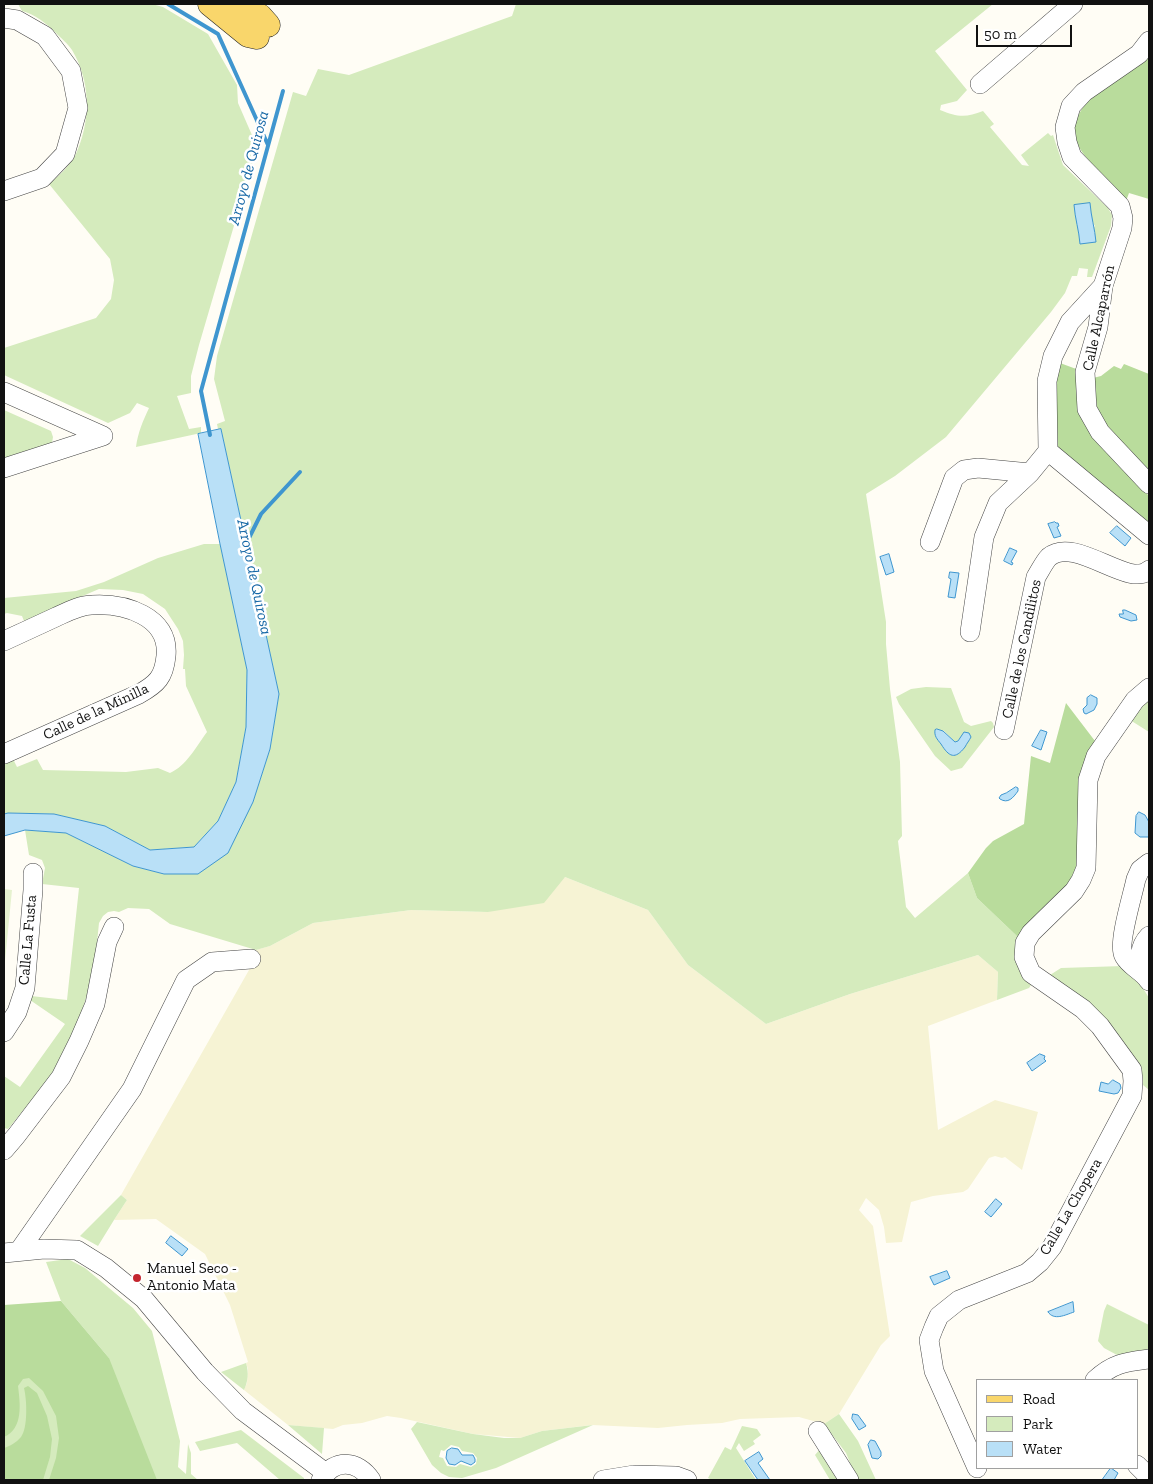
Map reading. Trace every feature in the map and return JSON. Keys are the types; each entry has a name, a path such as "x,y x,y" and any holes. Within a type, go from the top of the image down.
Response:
{"main road":[{"path":"210,4 248,35 262,31 260,16 239,4"}],"street":[{"path":"980,84 1073,4"},
{"path":"4,18 17,20 45,36 71,71 78,108 65,154 42,178 4,191"},
{"name":"Calle Alcaparrón","path":"1149,41 1139,54 1084,92 1071,106 1065,127 1072,157 1120,206 1123,218 1122,228 1103,286 1098,327 1085,372 1088,409 1100,432 1149,484"},
{"path":"970,632 984,537 998,503 1030,473 1048,451 1047,381 1053,356 1070,322 1103,286"},
{"path":"4,392 103,436 4,468"},
{"path":"1048,451 1149,535"},
{"path":"930,542 954,478 964,470 978,468 1030,473"},
{"name":"Calle de los Candilitos","path":"1004,730 1036,577 1049,557 1060,552 1075,552 1133,574 1145,574 1149,570"},
{"name":"Calle de la Minilla","path":"4,641 75,609 90,605 112,605 135,610 151,620 163,634 167,648 163,674 153,686 139,694 8,751"},
{"name":"Calle La Chopera","path":"976,1466 934,1371 929,1340 939,1316 959,1300 1027,1273 1040,1262 1052,1247 1132,1096 1132,1070 1100,1026 1083,1009 1031,973 1024,957 1025,943 1032,933 1074,891 1086,868 1088,780 1096,756 1135,700 1149,688"},
{"path":"1147,978 1123,955 1122,940 1136,879 1140,870 1149,863"},
{"name":"Calle La Fusta","path":"4,1032 17,1012 25,988 33,873"},
{"path":"4,1150 61,1077 76,1048 95,1004 107,942 114,927"},
{"path":"1147,978 1140,952 1149,936"},
{"path":"12,1252 132,1089 186,980 212,962 251,959"},
{"path":"12,1252 44,1249 76,1250 106,1268 144,1299 205,1372 243,1411 324,1476 333,1468 349,1464 366,1472 371,1480"},
{"path":"1096,1379 1114,1366 1126,1362 1149,1359"},
{"path":"818,1431 849,1480"},
{"path":"1138,1466 1149,1477"},
{"path":"603,1480 634,1475 676,1476 687,1480"}],"shaded area":[{"path":"565,877 648,910 688,965 766,1024 850,994 978,955 998,972 997,1000 928,1026 938,1130 995,1100 1038,1112 1022,1170 1005,1157 995,1156 989,1158 968,1189 963,1192 933,1196 911,1202 902,1242 886,1243 879,1210 866,1198 859,1210 873,1226 890,1336 881,1345 839,1414 824,1424 799,1417 740,1419 722,1423 658,1428 592,1425 542,1431 520,1438 473,1434 387,1416 362,1423 343,1425 333,1429 288,1425 244,1390 247,1383 248,1369 246,1363 248,1362 230,1305 205,1254 156,1219 114,1220 127,1200 121,1195 249,970 256,950 270,946 313,923 411,910 488,912"}],"green space":[{"path":"18,4 152,4 163,7 208,34 237,85 238,103 255,142 255,154 199,345 191,376 191,393 177,396 189,429 201,427 201,433 136,447 139,431 149,408 137,403 130,413 108,423 4,375 4,348 96,318 111,299 114,280 110,259 49,184 70,164 82,137 87,112 87,99 78,62 66,43 41,20 32,14 22,11"},
{"path":"516,4 993,4 935,51 967,90 957,101 941,105 940,110 961,116 983,111 994,124 990,127 1022,165 1029,166 1021,155 1048,133 1051,136 1053,135 1063,165 1108,208 1112,215 1111,226 1092,277 1087,277 1088,269 1079,268 1077,276 1072,276 1065,293 1051,312 946,437 895,476 866,494 886,622 890,689 900,762 902,836 898,841 906,907 915,918 968,873 977,898 1019,938 1034,981 1029,988 997,1000 998,972 978,955 850,994 766,1024 688,965 648,910 565,877 544,903 488,912 411,910 313,923 270,946 256,950 170,924 149,909 128,908 119,912 108,912 99,923 91,982 69,1044 51,1076 8,1129 4,1128 4,1076 20,1087 65,1024 30,1000 31,996 67,1000 79,888 42,884 45,868 42,860 29,855 25,830 66,833 133,866 164,874 253,802 270,749 279,694 221,429 218,429 217,424 225,421 214,379 217,356 293,92 306,96 318,69 349,75 512,16","holes":["1091,220 1095,226 1080,244 1079,227"]},
{"path":"1149,55 1149,199 1129,193 1126,201 1085,156 1076,141 1075,125 1080,112 1088,101"},
{"path":"1060,363 1079,370 1092,436 1149,496 1149,523 1059,448 1056,443 1056,377"},
{"path":"1124,364 1149,374 1149,474 1106,424 1097,407 1093,378 1101,376 1114,366 1121,369"},
{"path":"4,410 51,431 52,443 4,459"},
{"path":"204,544 220,544 247,670 246,727 236,782 218,821 194,847 150,850 105,826 54,814 4,814 4,763 13,759 17,767 37,759 43,770 126,772 158,768 170,773 186,761 207,732 186,686 185,669 183,669 183,641 178,629 165,609 143,594 123,590 99,589 24,621 22,616 4,614 4,598 76,591 104,582 158,558"},
{"path":"926,687 951,688 964,722 971,726 991,721 993,723 994,727 962,768 951,771 935,756 899,704 896,697 911,689","holes":["943,730 955,742 960,738 953,756"]},
{"path":"1149,695 1149,732 1130,720"},
{"path":"1066,703 1095,741 1079,862 1068,884 1035,916 1019,938 977,898 968,873 993,841 1024,824 1031,756 1050,763"},
{"path":"4,889 12,890 5,961 4,961"},
{"path":"1123,966 1135,975 1149,998 1149,1090 1143,1085 1143,1077 1139,1067 1050,975 1061,968"},
{"path":"121,1195 127,1200 98,1246 80,1236"},
{"path":"68,1259 85,1268 133,1308 152,1331 180,1441 178,1467 186,1474 188,1444 191,1453 191,1474 198,1480 4,1480 4,1344 109,1358 61,1301 46,1262"},
{"path":"61,1301 109,1358 157,1480 49,1480 56,1458 59,1438 56,1416 43,1391 29,1378 23,1379 18,1386 20,1407 18,1421 15,1428 4,1437 4,1305"},
{"path":"1107,1304 1149,1325 1149,1350 1117,1355 1104,1348 1098,1341"},
{"path":"246,1363 248,1377 244,1390 221,1372"},
{"path":"28,1386 37,1393 47,1416 52,1439 50,1457 43,1480 4,1480 4,1448 17,1441 23,1433 26,1414 24,1388"},
{"path":"839,1414 858,1441 876,1480 857,1480 846,1453 824,1424"},
{"path":"417,1422 473,1434 520,1438 542,1431 593,1425 496,1468 462,1478 449,1477 432,1465 411,1429","holes":["451,1445 459,1447 462,1451 473,1453 477,1458 476,1464 471,1467 460,1464 456,1467 447,1466 443,1458 439,1457 441,1450 444,1451"]},
{"path":"288,1425 324,1428 322,1454"},
{"path":"742,1426 757,1429 761,1435 753,1441 755,1444 744,1451 739,1443 736,1448 756,1480 712,1480 708,1478 725,1447 731,1450"},
{"path":"241,1430 304,1478 304,1480 280,1480 237,1443 200,1451 195,1442"},
{"path":"820,1449 839,1480 830,1480 815,1455"}],"water":[{"path":"1090,203 1096,242 1080,244 1074,205"},
{"path":"221,429 279,694 270,749 253,802 228,853 198,874 164,874 133,866 66,833 25,830 4,836 4,814 54,814 105,826 150,850 194,847 218,821 236,782 246,727 247,670 198,434"},
{"path":"1058,523 1059,526 1057,527 1061,536 1054,538 1048,524"},
{"path":"1117,526 1131,538 1125,546 1110,533"},
{"path":"1010,548 1017,551 1011,562 1013,563 1012,565 1004,561"},
{"path":"889,554 894,572 886,575 880,557"},
{"path":"950,572 959,573 955,598 948,597 951,579 949,578"},
{"path":"1123,610 1136,615 1137,620 1131,621 1120,617 1119,614 1123,614"},
{"path":"1091,695 1097,698 1097,704 1094,710 1086,714 1083,709 1087,705 1087,698"},
{"path":"935,730 943,731 955,742 958,741 964,732 969,733 971,737 958,754 952,755 947,752 936,737"},
{"path":"1041,730 1047,732 1041,750 1032,746"},
{"path":"1016,787 1018,791 1010,800 1005,801 999,798 1001,795"},
{"path":"1139,812 1145,815 1149,822 1149,837 1140,837 1135,833 1136,816"},
{"path":"1040,1054 1045,1056 1044,1059 1046,1061 1032,1071 1027,1063"},
{"path":"1113,1080 1120,1084 1121,1088 1118,1093 1099,1091 1101,1082 1108,1084"},
{"path":"996,1199 1002,1204 991,1217 985,1212"},
{"path":"171,1236 188,1249 182,1256 166,1243"},
{"path":"947,1271 950,1278 934,1285 930,1277"},
{"path":"1073,1302 1074,1312 1056,1317 1048,1312"},
{"path":"853,1414 858,1415 866,1426 859,1430 852,1419"},
{"path":"871,1440 875,1441 881,1452 881,1456 878,1459 872,1458 868,1445"},
{"path":"452,1448 458,1449 462,1455 473,1455 475,1462 471,1465 461,1461 455,1465 449,1464 446,1458 447,1451"},
{"path":"759,1452 763,1459 758,1463 770,1480 758,1480 745,1461"},
{"path":"1110,1469 1118,1473 1114,1480 1103,1479"}],"waterway":[{"path":"168,4 218,34 268,145"},
{"name":"Arroyo de Quirosa","path":"210,435 201,391 283,91"},
{"path":"245,546 261,514 300,472"}],"place":[{"name":"Manuel Seco - Antonio Mata","path":"137,1278"}]}
